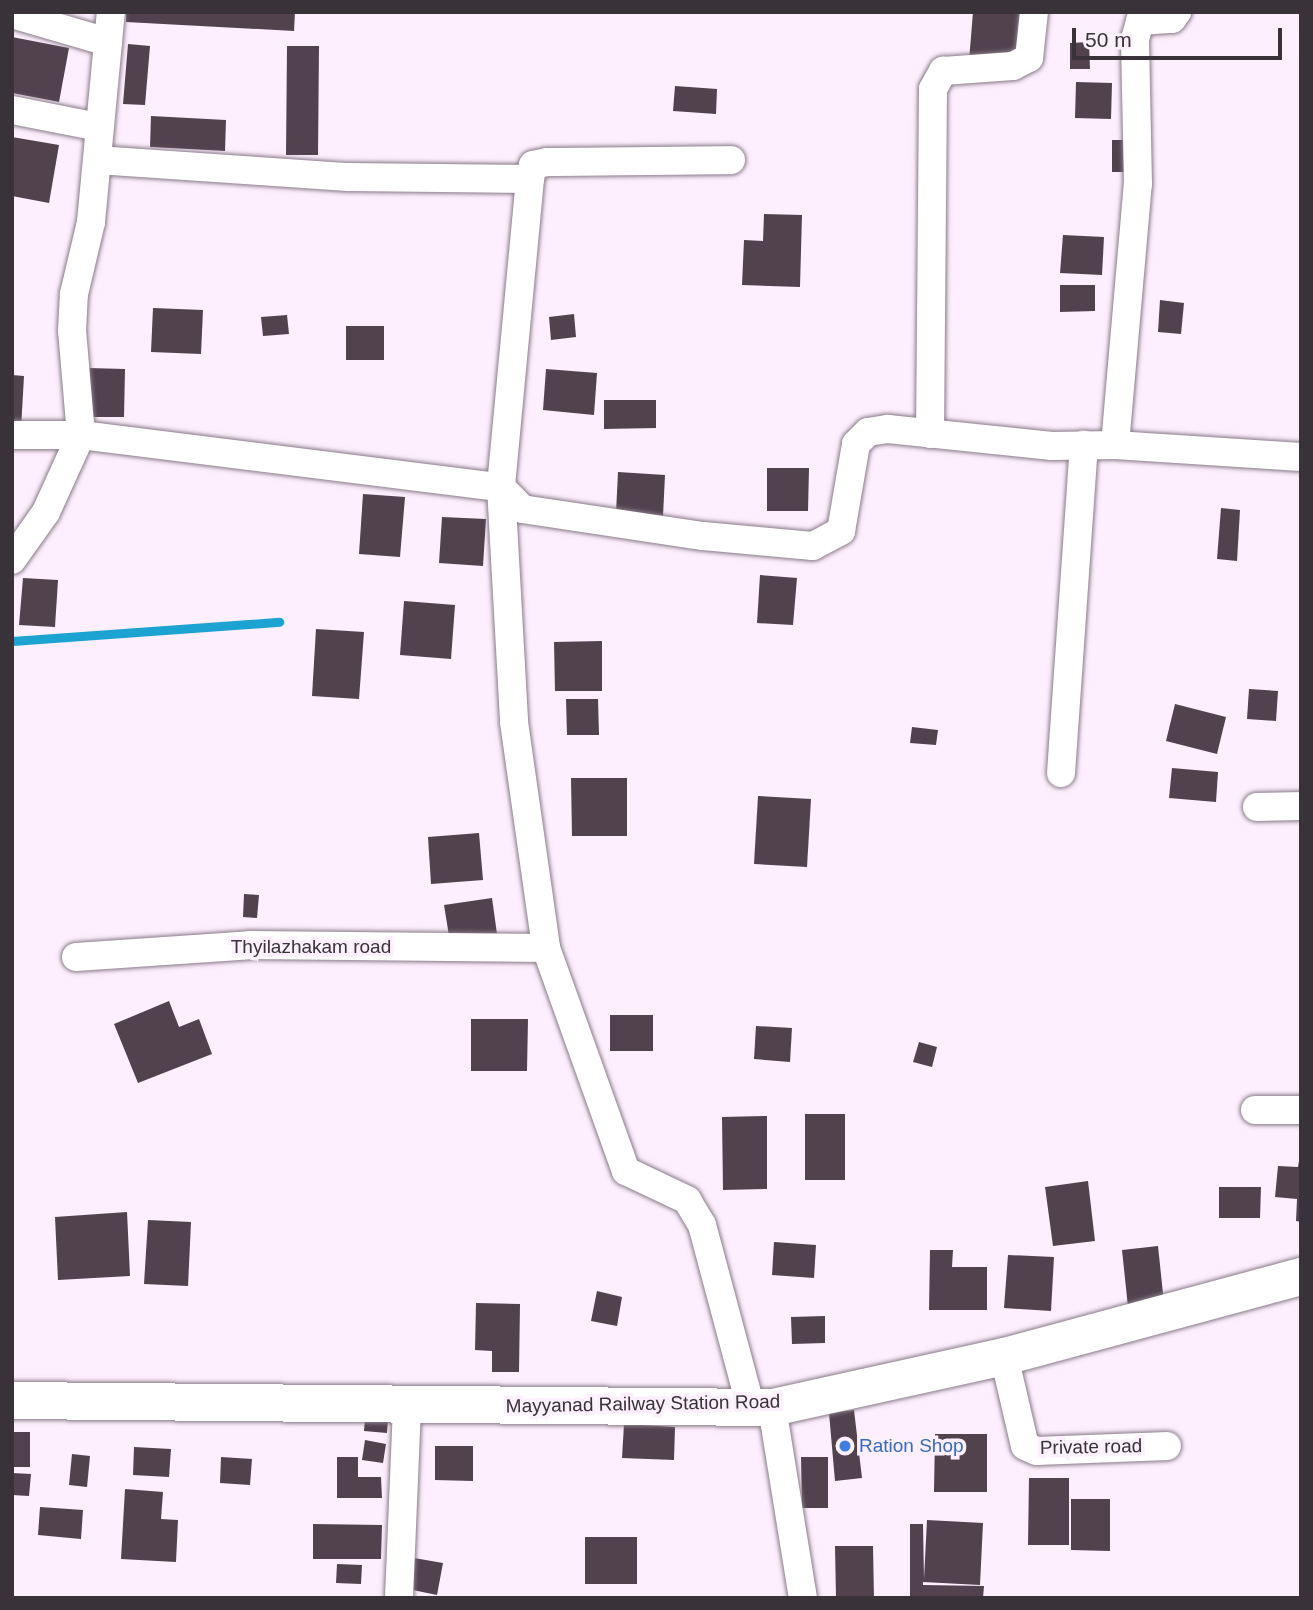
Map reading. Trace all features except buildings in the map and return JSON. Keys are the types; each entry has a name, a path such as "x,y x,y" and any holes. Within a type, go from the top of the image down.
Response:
{"main road":[{"name":"Mayyanad Railway Station Road","path":"12,1400 407,1406 761,1405 1004,1356 1301,1276"}],"street":[{"path":"12,559 46,512 81,435 72,331 97,159 111,12"},
{"path":"930,434 933,89 943,71 1013,66 1028,58 1034,12"},
{"path":"1115,445 1138,184 1135,39 1140,22 1172,19 1177,12"},
{"path":"12,14 108,42"},
{"path":"12,110 99,127"},
{"path":"97,159 348,177 530,179"},
{"path":"731,160 547,162 533,165 501,487 513,722 546,948 626,1171 687,1200 702,1225 761,1405 803,1598"},
{"path":"12,435 81,435 501,487 522,509 703,536 813,546 841,531 856,444 868,432 1301,457"},
{"path":"1061,773 1084,446"},
{"path":"1257,807 1301,806"},
{"name":"Thyilazhakam road","path":"76,957 250,945 546,948"},
{"path":"1255,1111 1301,1110"},
{"name":"Private road","path":"1004,1356 1025,1446 1037,1451 1167,1446"},
{"path":"399,1598 407,1406"}],"waterway":[{"path":"12,641 279,622"}],"place":[{"name":"Ration Shop","path":"845,1446"}]}
